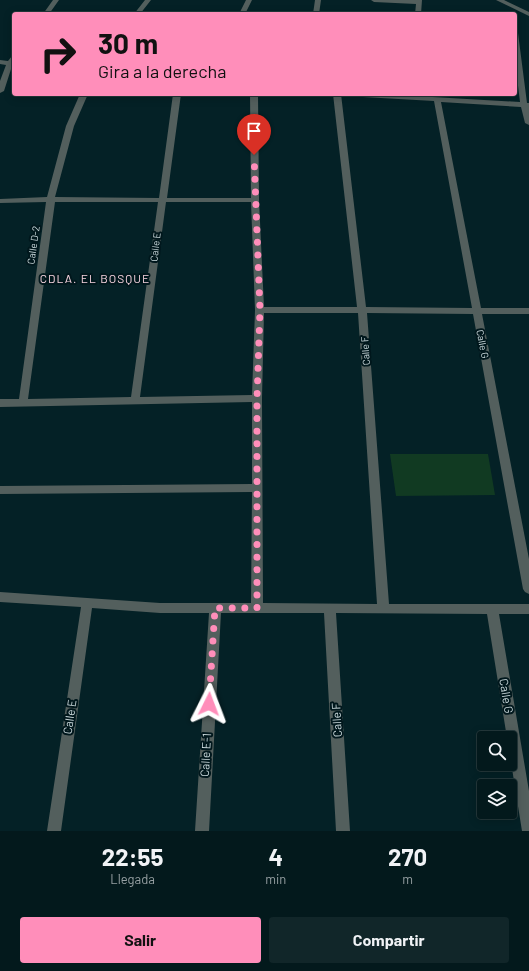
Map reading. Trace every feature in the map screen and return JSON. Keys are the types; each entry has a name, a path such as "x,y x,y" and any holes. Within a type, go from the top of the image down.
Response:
{"street":[{"path":"47,12 56,0"},
{"path":"139,12 148,0"},
{"path":"243,12 249,0"},
{"path":"316,12 318,0"},
{"path":"374,0 418,1 418,12"},
{"path":"499,0 529,14"},
{"path":"512,6 513,12"},
{"path":"517,46 529,123"},
{"path":"0,62 12,62"},
{"path":"0,91 12,64"},
{"name":"Calle D-2","path":"23,403 51,199 70,126 83,96"},
{"name":"Calle E","path":"136,401 161,201 177,96"},
{"path":"254,96 255,200 260,310 257,398 257,608"},
{"name":"Calle F","path":"337,96 362,310 383,608"},
{"path":"415,96 437,99 526,105"},
{"name":"Calle G","path":"437,99 529,588"},
{"path":"0,200 255,200"},
{"path":"260,310 529,311"},
{"path":"0,404 257,398"},
{"path":"0,490 257,488"},
{"path":"0,597 160,608 529,608"},
{"name":"Calle E","path":"54,831 86,603"},
{"name":"Calle E-1","path":"202,831 215,608"},
{"name":"Calle F","path":"330,608 343,831"},
{"name":"Calle G","path":"492,608 529,831"}],"green space":[{"path":"390,454 488,454 495,495 396,496"}],"district":[{"name":"CDLA. EL BOSQUE","path":"95,279"}],"route":[{"path":"209,704 215,608 257,608 257,398 260,310 254,155"}]}
